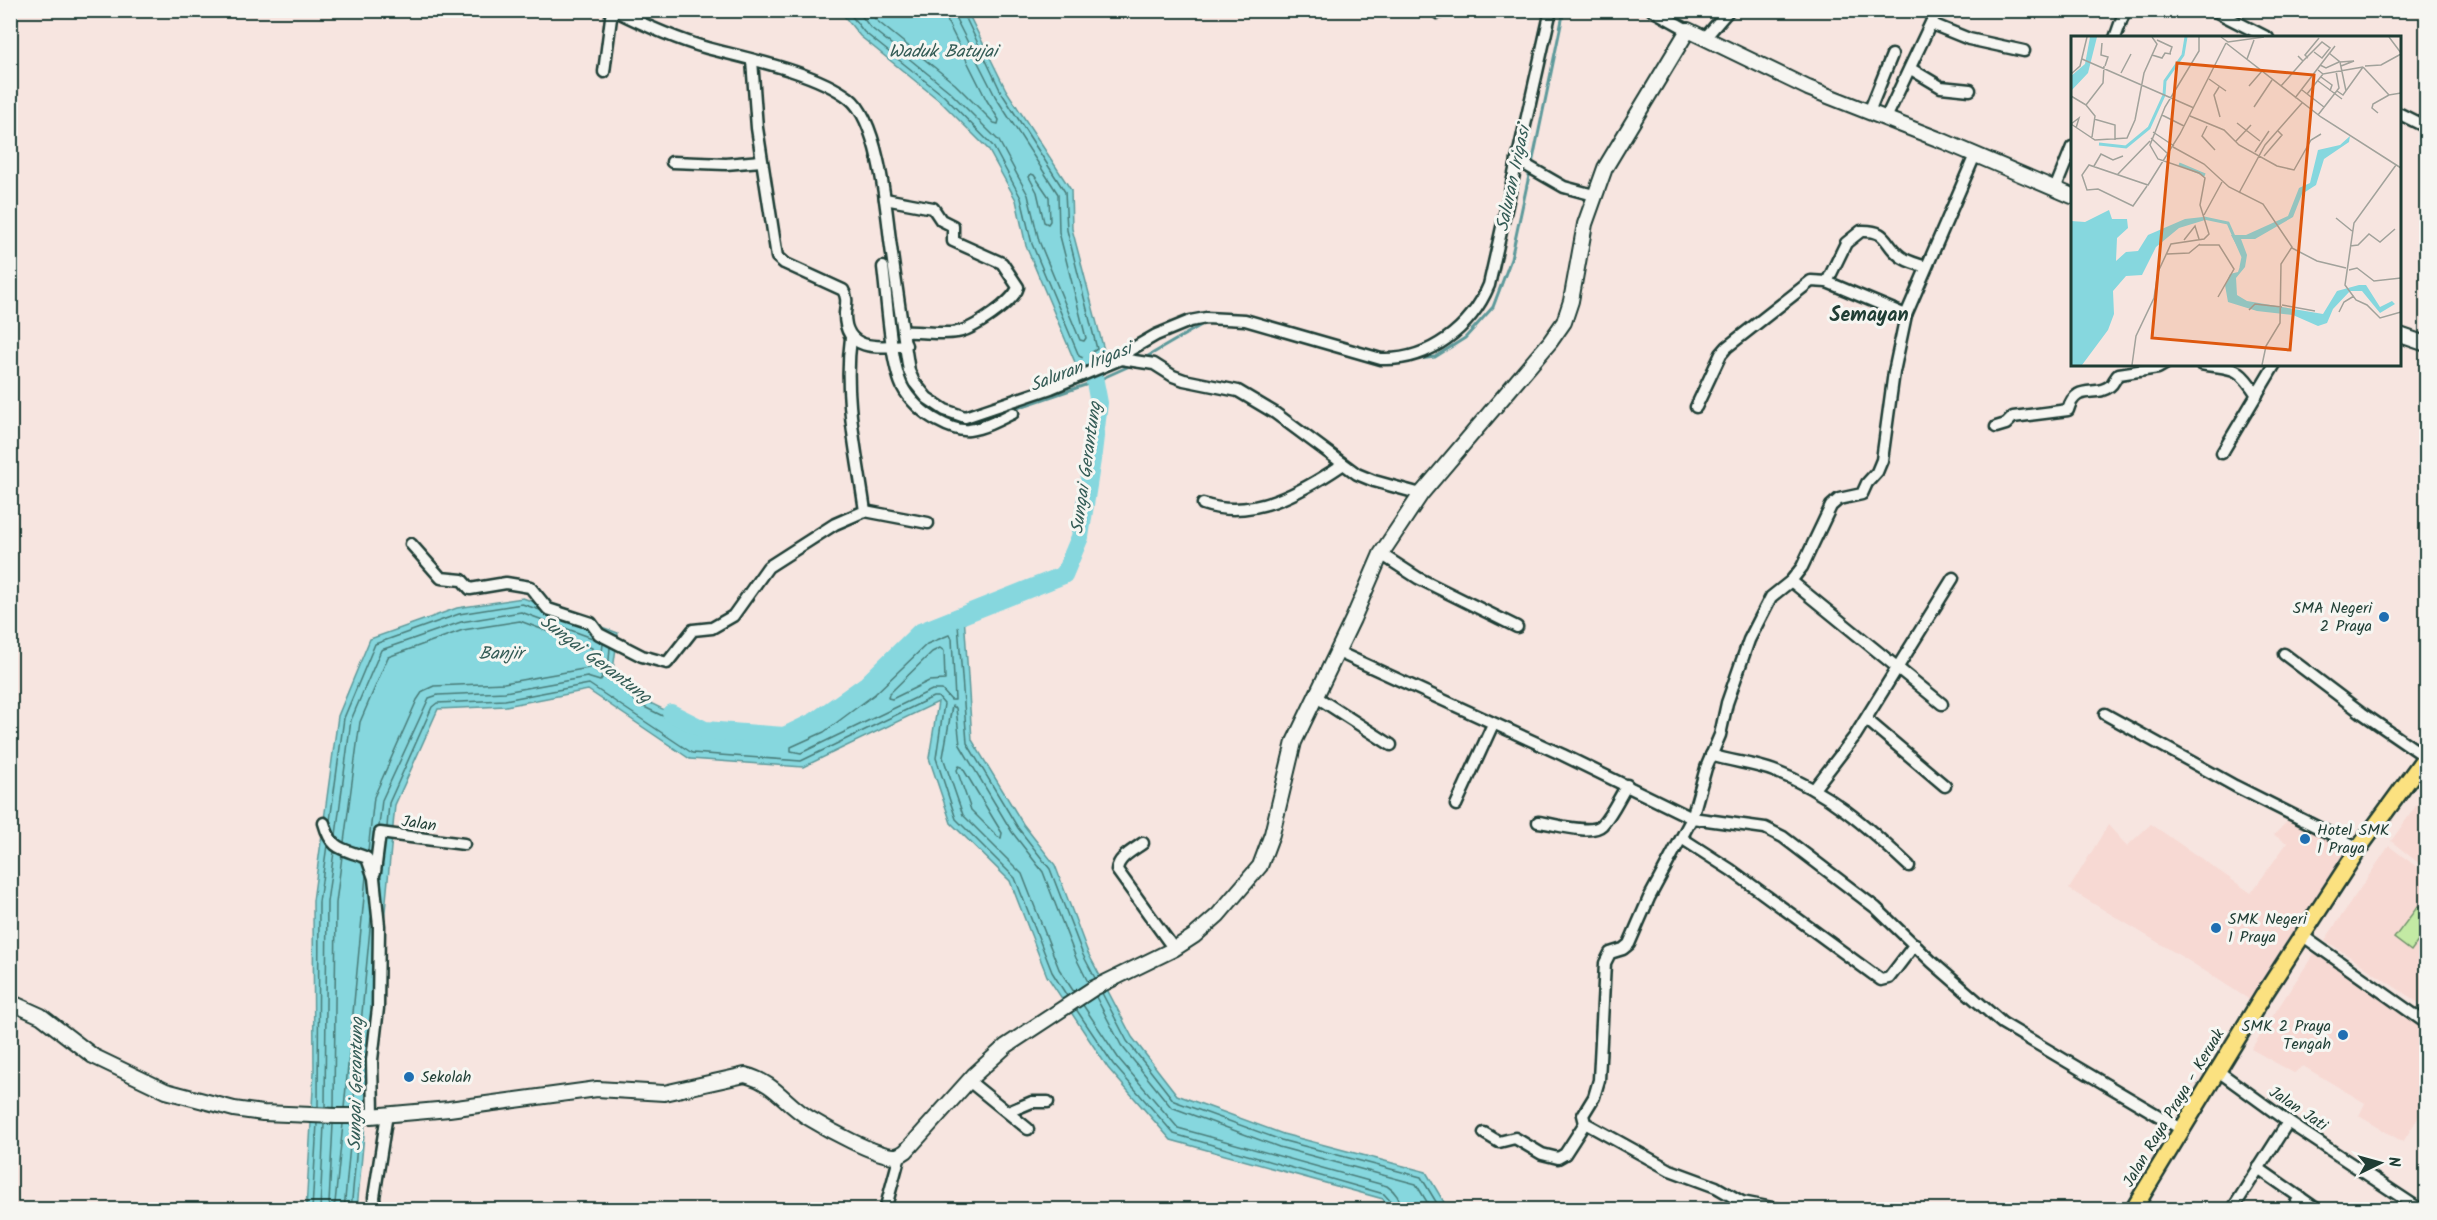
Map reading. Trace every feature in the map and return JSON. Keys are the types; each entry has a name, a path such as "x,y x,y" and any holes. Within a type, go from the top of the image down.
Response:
{"main road":[{"name":"Jalan Raya Praya - Keruak","path":"2133,1209 2359,848 2426,757"}],"street":[{"path":"991,416 1119,360 1130,350 1156,335 1206,318 1245,320 1381,359 1403,358 1431,349 1449,337 1472,314 1485,292 1495,260 1551,10"},
{"path":"1652,10 1808,88 2071,195"},
{"path":"1705,38 1729,10"},
{"path":"1886,118 1937,10"},
{"path":"2116,36 2125,10"},
{"path":"2213,10 2264,36"},
{"path":"604,72 612,13 753,63 810,78 854,102 862,116 877,158 885,199 904,332 900,345"},
{"path":"1932,24 1969,39 2024,51"},
{"path":"10,1002 41,1016 93,1056 166,1091 234,1109 281,1114 372,1115 449,1109 597,1089 664,1093 745,1075 777,1090 810,1119 882,1154 900,1155 969,1081 1006,1046 1094,988 1174,949 1194,936 1218,915 1260,866 1272,834 1294,742 1338,652 1381,554 1421,494 1550,342 1564,322 1571,301 1578,256 1594,195 1605,168 1688,30"},
{"path":"1869,112 1892,55"},
{"path":"753,63 762,161 776,255 784,263 843,290 847,300 846,327 851,338 856,342 866,345 900,345"},
{"path":"1911,69 1941,87 1970,90"},
{"path":"2401,114 2427,127"},
{"path":"2055,189 2071,152"},
{"path":"1484,1133 1499,1142 1515,1138 1542,1154 1558,1158 1565,1154 1585,1123 1583,1115 1594,1097 1599,1080 1606,960 1610,953 1623,949 1629,944 1649,898 1683,839 1720,735 1727,703 1749,640 1767,602 1791,580 1811,552 1831,506 1839,499 1862,495 1881,465 1894,372 1906,315 1975,155"},
{"path":"1517,160 1564,187 1594,195"},
{"path":"672,162 726,164 762,161"},
{"path":"885,199 930,207 942,220 953,226 953,241 1002,263 1018,287 1006,303 959,332 904,332"},
{"path":"1827,282 1846,243 1861,231 1878,234 1886,239 1900,256 1926,267"},
{"path":"883,267 900,345 911,377 922,393 936,405 958,416 1013,414"},
{"path":"1696,407 1722,354 1728,347 1807,283 1815,280 1827,282 1906,315"},
{"path":"2401,335 2427,344"},
{"path":"851,338 848,390 865,511"},
{"path":"1119,360 1154,364 1175,377 1225,387 1248,396 1301,432 1342,465 1374,481 1421,494"},
{"path":"1996,427 2006,424 2013,417 2068,411 2071,402 2078,395 2108,387 2119,374 2162,366"},
{"path":"2213,366 2241,373 2257,394"},
{"path":"2222,453 2274,366"},
{"path":"1203,504 1238,511 1258,507 1297,492 1342,465"},
{"path":"411,544 441,578 462,580 470,589 506,583 530,587 548,609 591,623 599,634 642,656 667,663 693,630 712,628 733,616 768,567 835,524 865,511 928,523"},
{"path":"1381,554 1418,578 1517,627"},
{"path":"1814,789 1866,719 1953,578"},
{"path":"1791,580 1942,704"},
{"path":"1338,652 1627,785 1692,818 1765,828 1783,837 1876,908 2002,1023 2181,1129"},
{"path":"2284,654 2362,713 2426,757"},
{"path":"1315,696 1390,745"},
{"path":"2105,714 2235,786 2359,848"},
{"path":"1866,719 1946,786"},
{"path":"1456,805 1493,724"},
{"path":"1711,755 1764,767 1814,789 1846,808 1910,866"},
{"path":"1538,822 1587,830 1598,828 1627,785"},
{"path":"324,823 331,843 364,857 374,878 379,926 378,1008 372,1060 372,1115"},
{"name":"Jalan","path":"374,878 380,833 464,844"},
{"path":"1683,839 1731,870 1881,980 1889,978 1915,944"},
{"path":"1143,843 1121,859 1117,870 1174,949"},
{"path":"2303,936 2427,1023"},
{"name":"Jalan Jati","path":"2218,1071 2288,1122 2421,1209"},
{"path":"969,1081 1028,1129"},
{"path":"1008,1112 1032,1102 1048,1102"},
{"path":"375,1209 374,1197 387,1114"},
{"path":"2232,1209 2288,1122"},
{"path":"1585,1123 1670,1170 1716,1187 1746,1204 1783,1209"},
{"path":"885,1209 900,1155"},
{"path":"2258,1168 2318,1209"},
{"path":"2292,1209 2300,1197"}],"shaded area":[{"path":"2426,792 2426,869 2391,841"},
{"name":"SMK Negeri 1 Praya","path":"2298,810 2352,843 2250,1000 2069,889 2108,825 2127,846 2151,824 2251,893 2287,843 2274,835"},
{"path":"2389,846 2426,874 2426,1008 2325,940"},
{"name":"SMK 2 Praya Tengah","path":"2319,946 2426,1022 2426,1105 2403,1142 2359,1116 2365,1103 2303,1066 2294,1073 2251,1049"}],"green space":[{"path":"2418,906 2426,913 2426,930 2411,951 2394,938"}],"water":[{"name":"Waduk Batujai","path":"840,11 967,11 1006,90 1071,190 1072,229 1105,354 1077,367 1026,246 1016,200 988,149 940,101 860,36"},
{"name":"Banjir","path":"523,598 618,633 613,670 642,699 705,730 784,736 815,721 867,684 920,632 964,614 972,740 1023,824 1055,865 1088,953 1132,1037 1177,1095 1283,1134 1426,1172 1448,1209 1389,1209 1383,1199 1171,1140 1108,1068 1047,976 1010,881 951,823 929,758 938,702 803,767 690,759 588,690 506,706 438,709 395,805 357,1209 306,1210 314,1072 313,901 338,716 370,639 457,608"}],"waterway":[{"name":"Saluran Irigasi","path":"604,10 610,14"},
{"name":"Saluran Irigasi","path":"1532,164 1564,10"},
{"name":"Saluran Irigasi","path":"1388,363 1435,357 1465,338 1493,307 1511,259 1530,171"},
{"name":"Saluran Irigasi","path":"1143,359 1203,324 1213,323"},
{"name":"Sungai Gerantung","path":"671,713 705,730 784,736 815,721 867,684 920,632 1064,575 1080,537 1093,453 1099,403 1091,361"},
{"name":"Saluran Irigasi","path":"1014,409 1094,382 1134,364"},
{"name":"Saluran Irigasi","path":"962,420 966,422 1002,413"}],"place":[{"name":"SMA Negeri 2 Praya","path":"2384,617"},
{"name":"Hotel SMK 1 Praya","path":"2305,839"},
{"name":"SMK Negeri 1 Praya","path":"2216,928"},
{"name":"SMK 2 Praya Tengah","path":"2343,1035"},
{"name":"Sekolah","path":"409,1077"}],"district":[{"name":"Semayan","path":"1869,316"}]}
